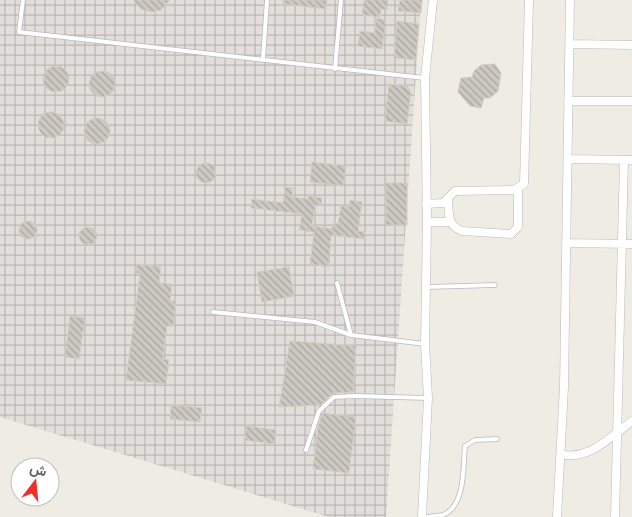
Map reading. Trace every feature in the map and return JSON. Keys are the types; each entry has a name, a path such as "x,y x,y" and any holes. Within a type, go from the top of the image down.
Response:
{"street":[{"path":"422,517 428,398 425,344 427,222 424,78 433,0"},
{"path":"518,189 455,191 450,194 448,200 449,222 454,228 462,231 511,234 518,227 518,189 525,181 529,0"},
{"path":"557,517 566,243 570,0"},
{"path":"570,44 632,45"},
{"path":"568,101 632,101"},
{"path":"568,159 628,160 623,244 615,517"},
{"path":"426,204 443,203 448,200"},
{"path":"427,222 449,222"},
{"path":"566,243 632,244"},
{"path":"560,454 570,457 579,456 632,421"}],"lane":[{"path":"23,0 18,32 424,78"},
{"path":"264,59 267,0"},
{"path":"335,69 342,0"},
{"path":"337,283 350,335"},
{"path":"427,287 495,284"},
{"path":"213,312 315,322 350,335 425,344"},
{"path":"306,450 319,411 334,398 355,396 428,398"},
{"path":"427,517 444,514 454,505 460,490 465,446 469,442 497,438"}],"shaded area":[{"path":"0,0 421,0 386,517 329,517 0,417"}],"building":[{"path":"133,0 170,0 161,10 151,12 141,9"},
{"path":"283,0 327,0 326,9 283,4"},
{"path":"364,0 388,0 387,10 381,9 380,17 362,15"},
{"path":"400,0 422,0 421,13 398,11"},
{"path":"376,18 386,20 382,49 358,46 360,31 375,33"},
{"path":"397,21 419,24 416,60 394,58"},
{"path":"495,64 501,73 498,91 490,98 484,98 481,108 470,106 458,92 461,78 472,77 474,71 481,65"},
{"path":"56,66 65,70 69,79 65,88 56,92 47,88 43,79 47,70"},
{"path":"102,71 111,75 115,84 111,93 102,97 93,93 89,84 93,75"},
{"path":"389,84 407,86 411,92 407,124 385,121"},
{"path":"51,112 60,116 64,125 60,134 51,138 42,134 38,125 42,116"},
{"path":"97,118 106,122 110,131 106,140 97,144 88,140 84,131 88,122"},
{"path":"312,162 346,166 343,186 310,182"},
{"path":"206,163 213,166 216,173 213,180 206,183 199,180 196,173 199,166"},
{"path":"386,183 407,183 407,225 386,225"},
{"path":"285,187 293,188 292,197 308,199 308,196 322,198 321,206 315,205 312,226 332,229 333,223 338,224 341,206 349,207 350,200 362,202 358,231 365,232 364,239 331,235 329,267 310,264 314,232 299,230 302,214 251,208 252,199 283,203"},
{"path":"28,221 34,224 37,230 34,236 28,239 22,236 19,230 22,224"},
{"path":"88,227 94,230 97,236 94,242 88,245 82,242 79,236 82,230"},
{"path":"137,264 161,267 159,283 172,284 170,301 176,301 173,326 167,326 163,359 169,360 166,384 126,380 140,274 136,273"},
{"path":"289,267 294,296 262,302 257,272"},
{"path":"70,316 85,318 79,359 65,357"},
{"path":"290,341 356,346 353,392 333,393 320,405 279,407"},
{"path":"171,405 202,408 200,422 170,419"},
{"path":"322,413 356,417 349,473 313,469 318,427"},
{"path":"246,426 276,430 275,444 244,440"}]}
